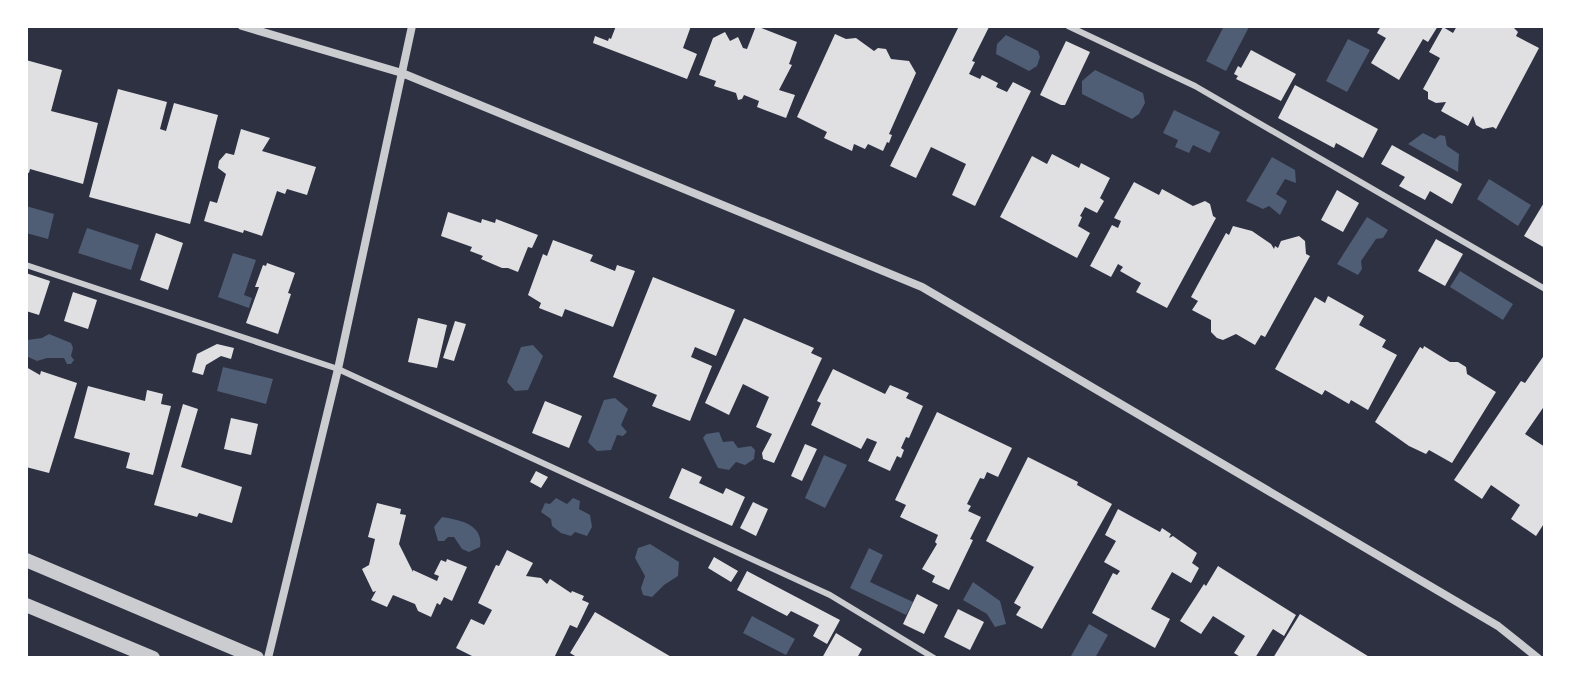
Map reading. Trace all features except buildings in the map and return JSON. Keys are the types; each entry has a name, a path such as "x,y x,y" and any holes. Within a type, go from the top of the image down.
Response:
{"street":[{"path":"242,26 402,73 922,287 1498,626 1538,658"},
{"path":"268,658 338,369 412,26"},
{"path":"26,560 257,658"},
{"path":"26,605 153,658"}],"lane":[{"path":"1068,26 1195,86 1545,289"},
{"path":"26,265 338,369 830,595 934,658"}],"water":[{"path":"1224,26 1249,27 1226,71 1206,61"},
{"path":"1006,35 1038,51 1037,66 1029,71 996,54 997,44"},
{"path":"1348,39 1370,50 1347,92 1326,81"},
{"path":"1095,70 1143,93 1145,103 1139,114 1132,119 1082,94 1082,81"},
{"path":"1174,110 1220,132 1210,153 1193,145 1189,153 1175,147 1178,140 1163,133"},
{"path":"1423,133 1435,139 1445,136 1447,146 1459,154 1458,172 1408,144"},
{"path":"1272,157 1295,170 1296,183 1285,179 1276,194 1287,201 1280,215 1269,206 1263,209 1246,201"},
{"path":"1489,179 1531,205 1518,226 1477,199"},
{"path":"26,206 54,214 48,239 26,233"},
{"path":"1367,217 1388,230 1383,238 1376,239 1361,261 1362,269 1358,275 1337,264"},
{"path":"87,228 139,245 131,270 78,253"},
{"path":"233,253 256,260 244,295 252,298 249,308 218,297"},
{"path":"1460,271 1513,304 1503,320 1450,287"},
{"path":"49,334 71,343 74,360 71,364 67,364 64,358 37,361 26,356 27,340"},
{"path":"533,345 543,356 528,390 515,391 507,382 521,347"},
{"path":"223,367 273,379 266,404 217,391"},
{"path":"615,398 628,409 621,425 627,432 623,436 617,435 611,450 597,451 588,442 604,400"},
{"path":"719,432 723,442 733,441 738,448 751,446 755,450 754,459 745,465 736,462 729,470 718,468 703,438 706,434"},
{"path":"824,455 847,465 825,508 805,498"},
{"path":"556,498 567,504 573,498 580,501 579,509 590,515 592,527 587,536 575,532 571,536 552,526 551,519 541,512 545,503 550,504"},
{"path":"442,517 469,524 478,533 480,547 469,552 462,549 454,537 438,541 434,527"},
{"path":"650,544 679,562 678,576 652,597 643,595 641,588 645,576 635,558 638,548"},
{"path":"869,548 883,555 870,582 913,602 906,615 850,588"},
{"path":"973,582 1000,601 1006,624 995,627 987,614 963,600"},
{"path":"752,616 795,639 786,655 743,633"},
{"path":"1089,624 1108,635 1095,658 1074,658 1071,656"}]}
